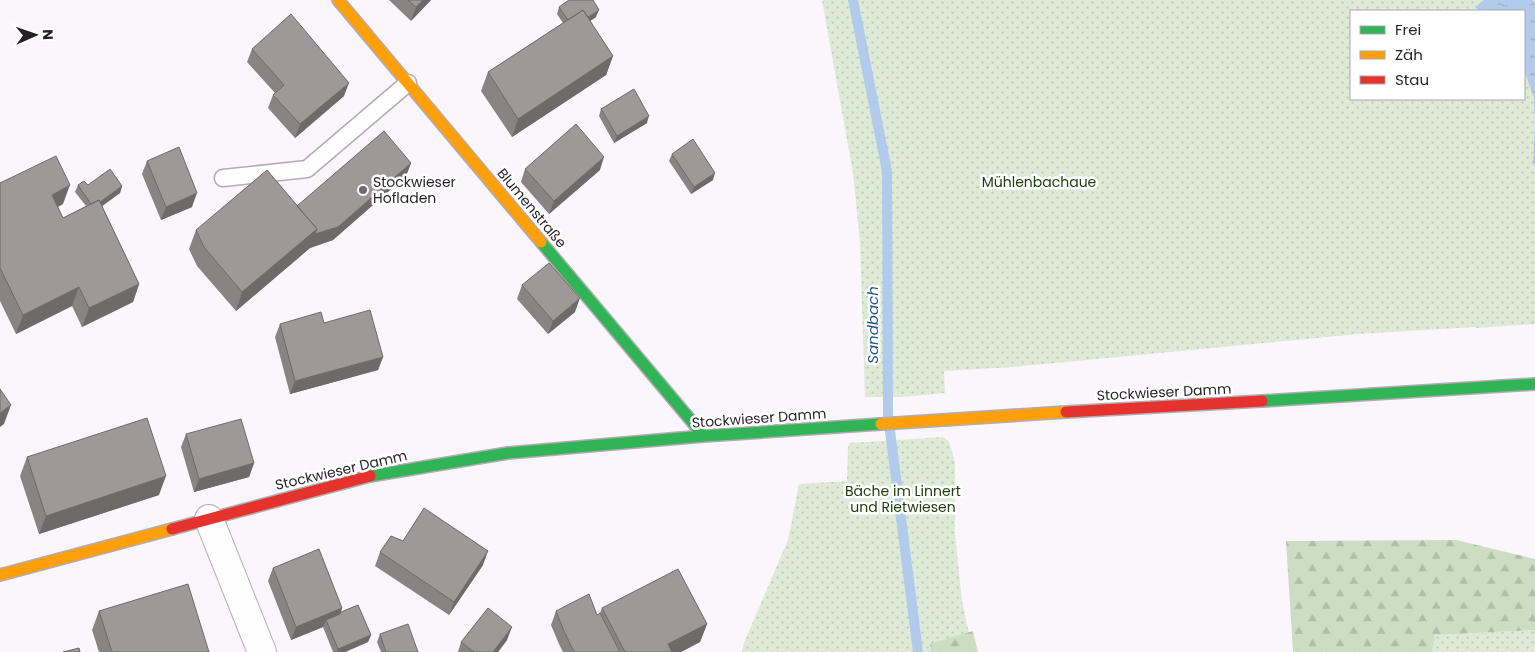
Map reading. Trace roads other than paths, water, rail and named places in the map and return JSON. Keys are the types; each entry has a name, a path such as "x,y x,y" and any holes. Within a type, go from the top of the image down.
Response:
{"street":[{"name":"Blumenstraße","path":"338,0 704,436"},
{"name":"Stockwieser Damm","path":"0,575 378,474 508,453 704,436 925,421 1535,384"},
{"path":"209,519 262,652"}],"lane":[{"path":"223,178 307,169 408,83"}],"water":[{"path":"1484,0 1532,0 1535,2 1535,125 1534,98 1525,73 1525,10 1478,10 1475,7"},
{"path":"1535,125 1535,167 1533,162"}],"waterway":[{"name":"Sandbach","path":"853,0 887,171 888,415 918,652"}],"place":[{"name":"Stockwieser Hofladen","path":"363,190"}],"park label":[{"name":"Mühlenbachaue","path":"1039,182"},
{"name":"Bäche im Linnert und Rietwiesen","path":"903,500"}]}
